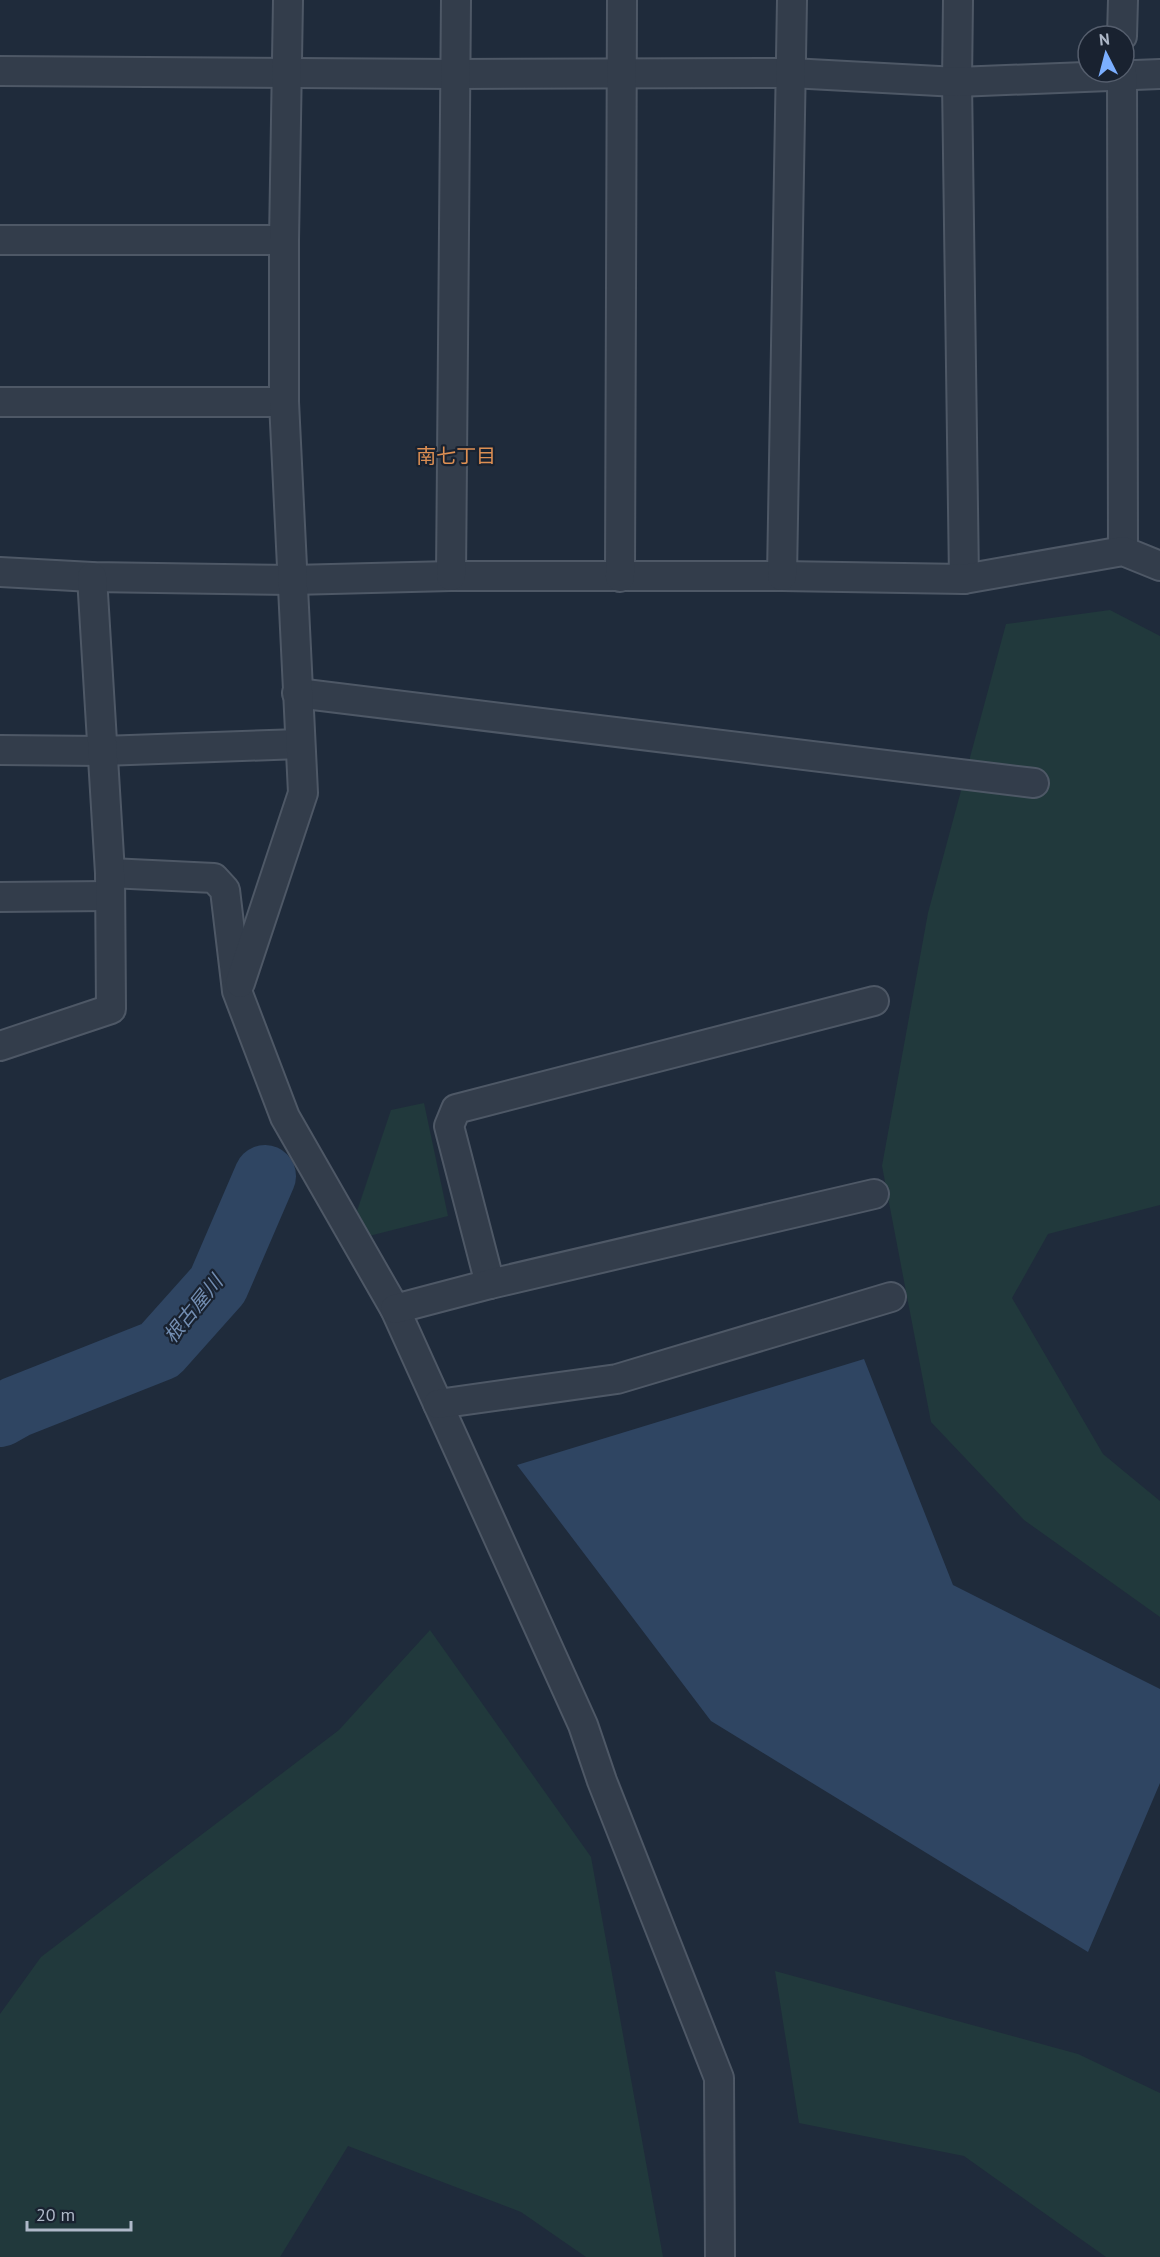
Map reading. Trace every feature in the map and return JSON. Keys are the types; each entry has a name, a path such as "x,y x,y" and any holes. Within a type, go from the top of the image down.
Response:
{"street":[{"path":"237,991 303,793 284,402 288,0"},
{"path":"451,576 456,0"},
{"path":"620,577 622,0"},
{"path":"783,576 792,0"},
{"path":"958,0 957,82 964,579"},
{"path":"1122,24 1123,0"},
{"path":"0,71 455,74 791,73 957,82 1076,76"},
{"path":"1136,73 1160,74"},
{"path":"1122,84 1123,552"},
{"path":"0,240 284,240"},
{"path":"0,402 284,402"},
{"path":"0,572 92,577 292,580 451,576 783,576 964,579 1123,552 1160,566"},
{"path":"0,1046 111,1009 109,884 92,577"},
{"path":"297,693 1034,783"},
{"path":"0,750 102,751 300,744"},
{"path":"0,897 109,884 214,878 225,890 237,991 285,1117 395,1309 583,1725 602,1782 719,2078 720,2257"},
{"path":"490,1284 449,1126 456,1109 874,1001"},
{"path":"395,1309 490,1284 874,1194"},
{"path":"438,1404 617,1380 891,1297"}],"green space":[{"path":"1110,610 1160,636 1160,1205 1048,1234 1012,1298 1103,1454 1160,1501 1160,1617 1024,1520 931,1422 882,1166 928,913 1006,624"},
{"path":"424,1103 448,1216 369,1236 357,1211 391,1110"},
{"path":"430,1630 591,1857 663,2257 586,2257 521,2212 348,2146 280,2257 0,2257 0,2014 41,1957 339,1730"},
{"path":"775,1971 1078,2054 1160,2093 1160,2257 1106,2257 964,2156 799,2123"}],"water":[{"path":"864,1359 953,1585 1160,1689 1160,1783 1088,1952 711,1721 517,1465"}],"waterway":[{"name":"根古屋川","path":"0,1416 16,1407 160,1350 218,1285 265,1176"}],"district":[{"name":"南七丁目","path":"456,456"}]}
